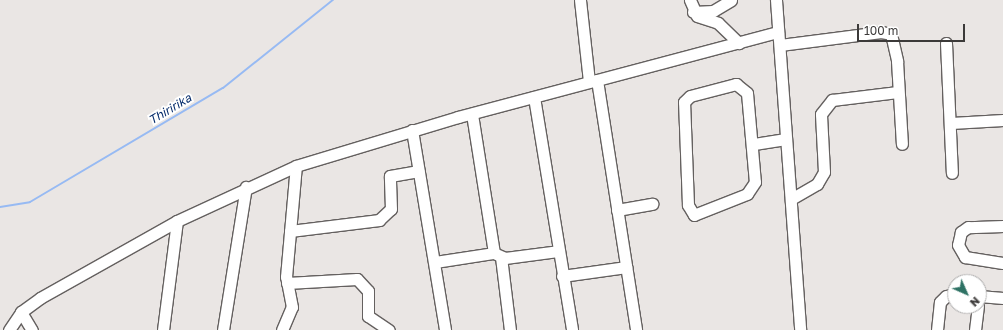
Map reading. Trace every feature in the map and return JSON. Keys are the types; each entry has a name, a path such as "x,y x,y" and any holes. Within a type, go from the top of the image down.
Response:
{"street":[{"path":"580,0 593,81 617,210 636,330"},
{"path":"690,0 693,12"},
{"path":"693,12 713,11 731,0"},
{"path":"776,0 800,330"},
{"path":"693,12 718,23 739,43"},
{"path":"9,330 21,312 178,221 246,187 296,166 412,130 778,32"},
{"path":"780,45 886,32 894,40 902,144"},
{"path":"946,43 951,123 952,173"},
{"path":"741,85 747,93 754,144 755,182 747,194 694,215 688,205 683,105 686,99 741,85"},
{"path":"790,198 820,180 824,166 821,114 832,100 898,92"},
{"path":"534,97 572,330"},
{"path":"472,114 510,330"},
{"path":"951,123 1003,120"},
{"path":"412,130 435,262 445,330"},
{"path":"754,144 786,139"},
{"path":"282,330 292,307 287,283 296,166"},
{"path":"290,231 380,220 391,210 390,176 419,171"},
{"path":"223,330 246,187"},
{"path":"617,210 652,204"},
{"path":"163,330 178,221"},
{"path":"1003,226 968,227 961,232 958,246 965,258 1003,263"},
{"path":"435,262 498,255 558,251"},
{"path":"562,276 626,267"},
{"path":"287,283 356,279 368,291 368,316 389,330"},
{"path":"937,330 940,302 947,296"},
{"path":"987,297 1003,298"},
{"path":"21,312 32,330"},
{"path":"975,330 977,314"}],"waterway":[{"name":"Thiririka","path":"0,207 30,202 223,88 333,0"}]}
